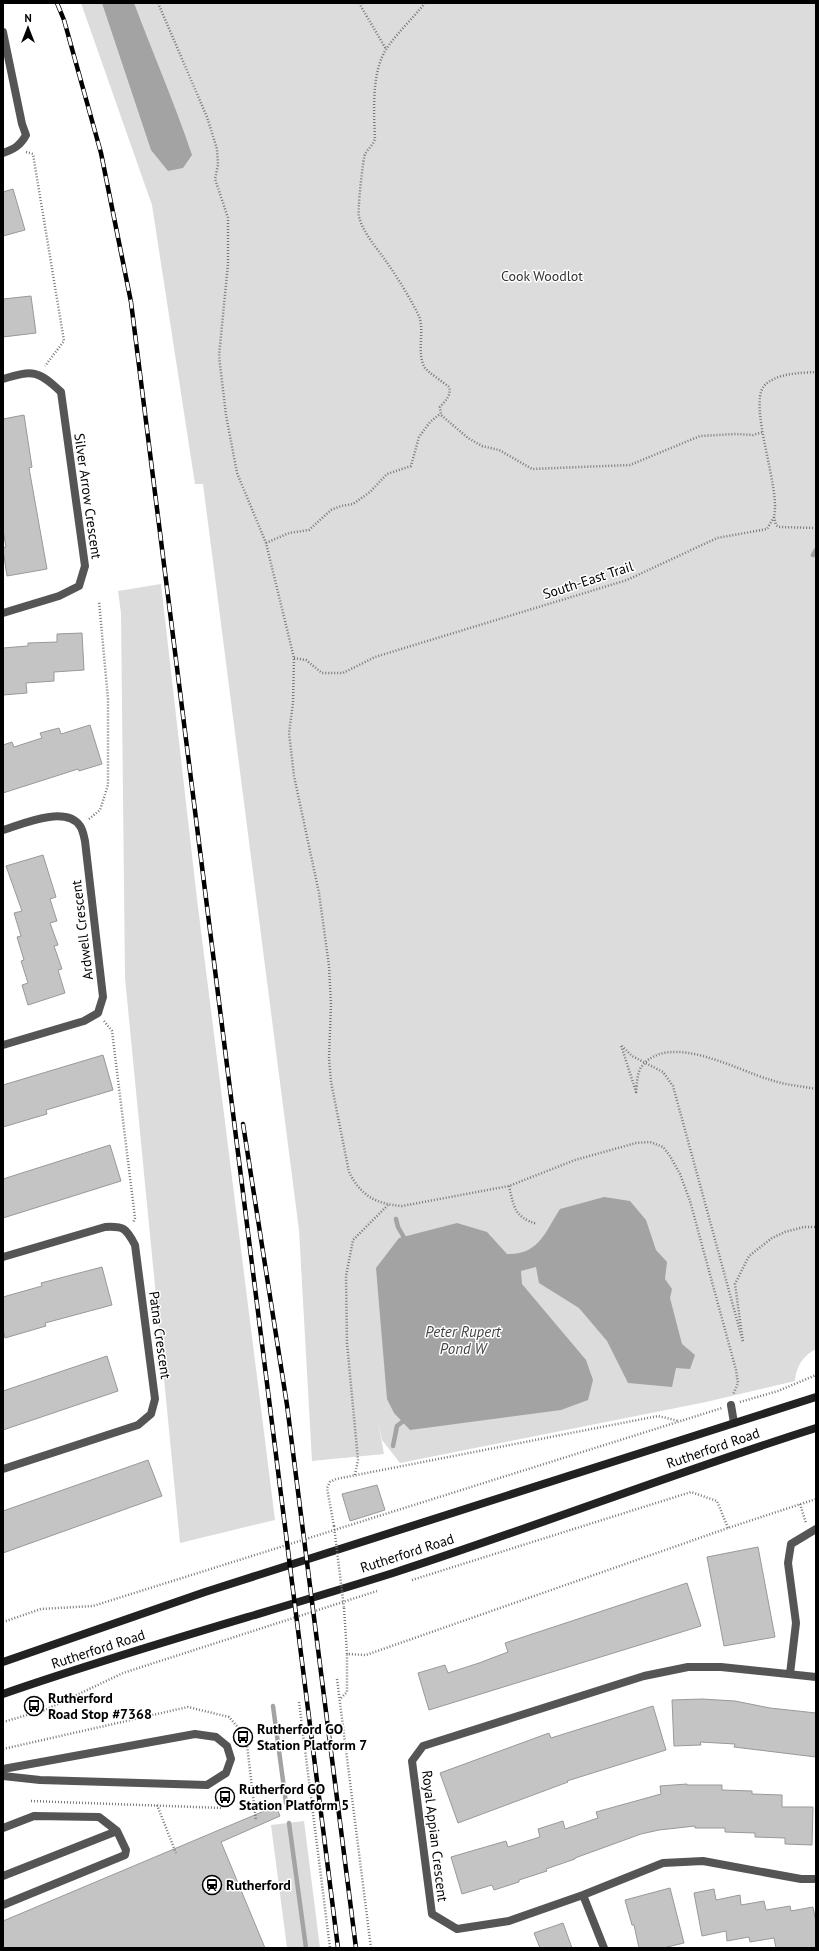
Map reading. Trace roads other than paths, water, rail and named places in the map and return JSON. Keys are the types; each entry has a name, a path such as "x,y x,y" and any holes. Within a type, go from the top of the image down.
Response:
{"main road":[{"name":"Rutherford Road","path":"3,1662 205,1592 816,1397"},
{"name":"Rutherford Road","path":"3,1694 81,1667 393,1572 816,1428"}],"street":[{"path":"3,32 22,124 26,135 21,144 14,149 3,153"},
{"name":"Silver Arrow Crescent","path":"3,379 22,374 38,375 45,377 60,392 85,566 79,586 59,596 3,612"},
{"name":"Ardwell Crescent","path":"3,830 45,818 66,816 80,826 85,841 103,997 98,1013 84,1021 3,1045"},
{"name":"Patna Crescent","path":"3,1257 105,1227 121,1226 128,1232 135,1245 155,1399 151,1414 138,1425 3,1469"},
{"path":"730,1405 734,1423"},
{"path":"790,1674 796,1623 788,1563 792,1544 812,1530"},
{"name":"Royal Appian Crescent","path":"816,1678 722,1667 688,1667 644,1676 423,1746 412,1761 432,1914 457,1929 509,1921 583,1895 663,1863 703,1861 801,1879 816,1879"},
{"path":"3,1769 195,1734 216,1737 227,1746 231,1760 226,1773 207,1785 40,1780 3,1776"},
{"path":"3,1828 34,1816 99,1817 117,1831 126,1850 125,1855 3,1905"},
{"path":"3,1876 117,1831"},
{"path":"583,1895 604,1948"}],"water":[{"path":"102,3 134,3 192,155 183,168 168,171 151,150"},
{"name":"Peter Rupert Pond W","path":"604,1197 630,1201 646,1220 656,1250 667,1262 665,1279 672,1289 670,1298 682,1344 695,1355 690,1369 676,1368 672,1387 628,1383 607,1341 579,1308 539,1283 536,1267 521,1271 522,1284 586,1360 593,1380 588,1400 561,1410 410,1430 394,1413 387,1399 376,1268 399,1238 457,1223 487,1232 507,1254 518,1253 527,1251 540,1240 560,1209"}],"waterway":[{"path":"813,555 816,550"},
{"path":"396,1219 398,1227 406,1241"},
{"path":"393,1446 397,1426 406,1419"},
{"path":"273,1706 286,1803"},
{"path":"289,1823 306,1948"}],"railway":[{"path":"57,3 64,20 101,153 131,302 338,1948"},
{"path":"243,1124 287,1405 356,1948"}],"place":[{"name":"Rutherford Road Stop #7368","path":"34,1706"},
{"name":"Rutherford GO Station Platform 7","path":"243,1737"},
{"name":"Rutherford GO Station Platform 5","path":"225,1797"},
{"name":"Rutherford","path":"212,1885"}],"park label":[{"name":"Cook Woodlot","path":"542,276"}]}
